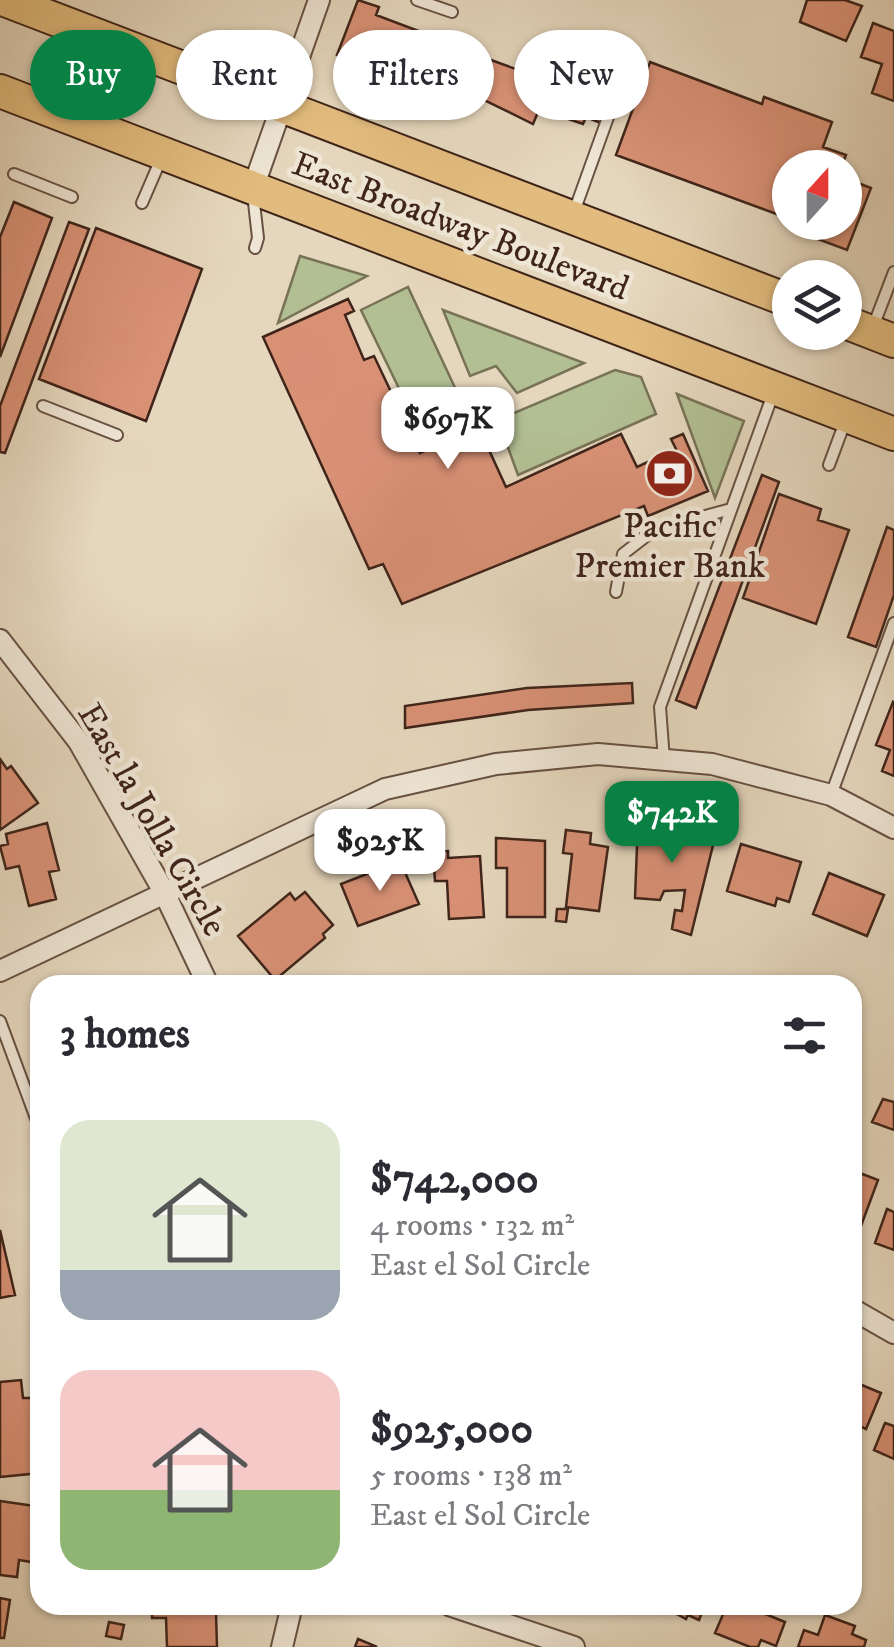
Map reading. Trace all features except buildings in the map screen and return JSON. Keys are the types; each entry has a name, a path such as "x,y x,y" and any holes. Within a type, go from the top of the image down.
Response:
{"main road":[{"name":"East Broadway Boulevard","path":"5,0 176,66"},
{"name":"East Broadway Boulevard","path":"0,91 894,434"},
{"name":"East Broadway Boulevard","path":"313,118 772,294"}],"street":[{"path":"309,30 319,0"},
{"path":"252,188 277,120"},
{"name":"East la Jolla Circle","path":"0,640 80,742 163,890 203,975"},
{"path":"0,970 384,789 513,762 598,754 712,764 831,795 894,828"},
{"path":"862,1315 894,1333"},
{"path":"282,1647 290,1615"},
{"path":"479,1615 574,1647"}],"lane":[{"path":"417,0 452,12"},
{"path":"572,218 608,120"},
{"path":"142,203 163,153"},
{"path":"14,174 72,198"},
{"path":"252,188 258,238 254,248"},
{"path":"870,332 893,279"},
{"path":"664,760 660,707 775,388"},
{"path":"43,406 118,435"},
{"path":"830,465 847,416"},
{"path":"616,592 623,554 654,530 730,509"},
{"path":"831,795 894,624"},
{"path":"0,1021 30,1101"}],"green space":[{"path":"300,256 367,276 278,323"},
{"path":"408,287 470,420 425,442 361,310"},
{"path":"443,310 584,363 517,393 496,366 470,376"},
{"path":"615,370 641,377 656,414 518,475 498,420"},
{"path":"677,394 744,421 715,498"}],"place":[{"name":"Pacific Premier Bank","path":"670,473"}]}
